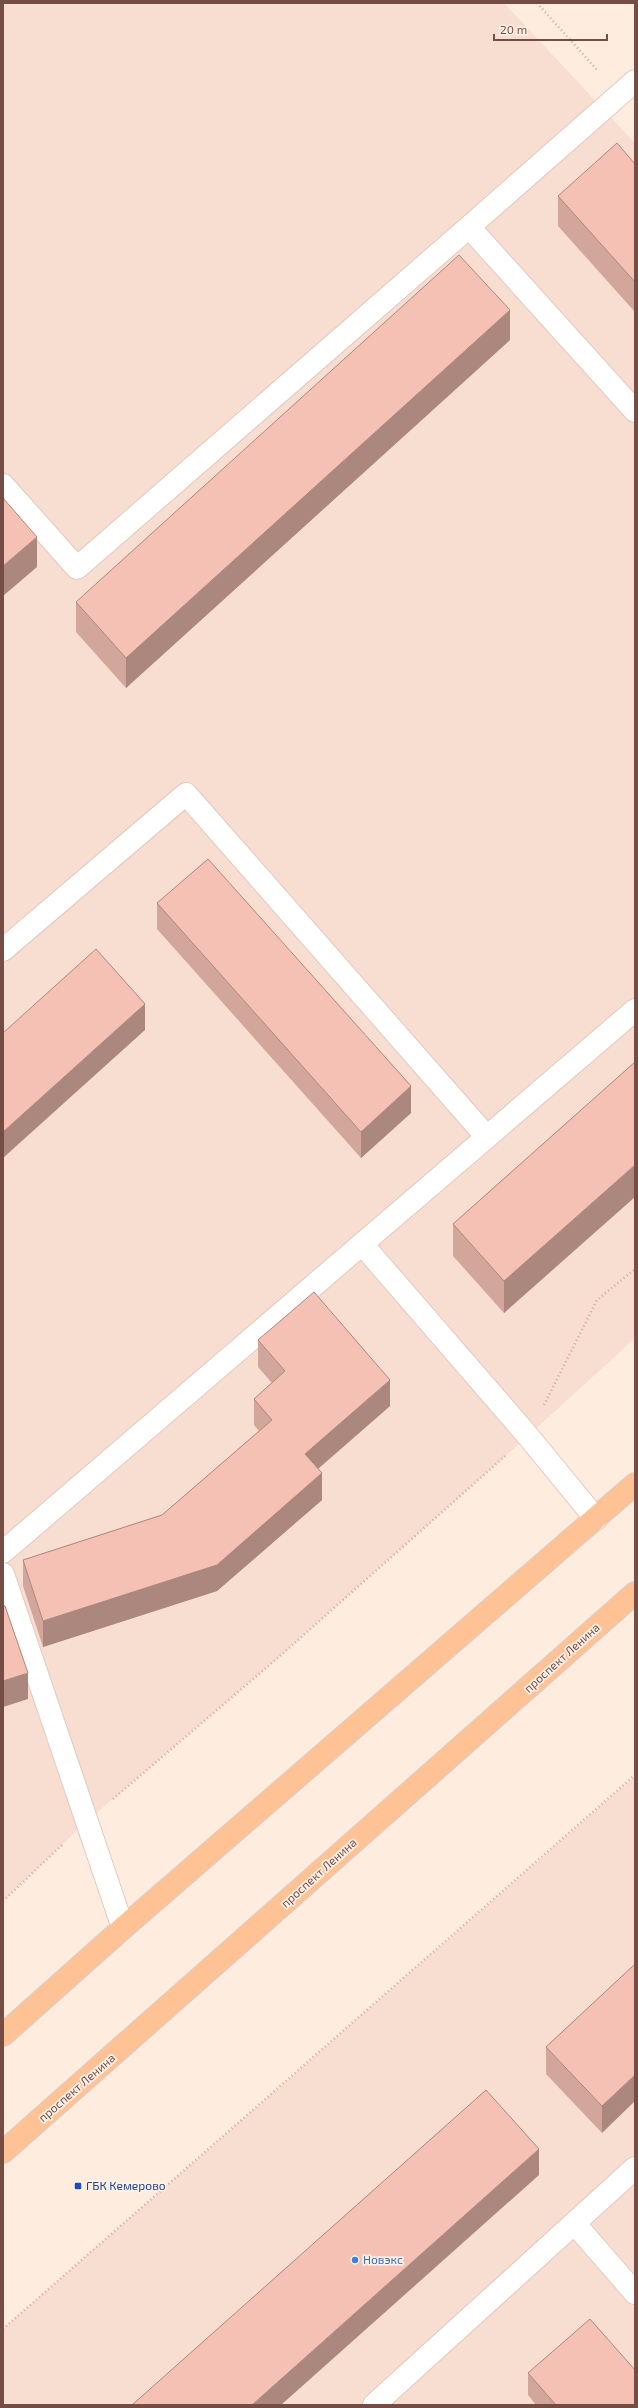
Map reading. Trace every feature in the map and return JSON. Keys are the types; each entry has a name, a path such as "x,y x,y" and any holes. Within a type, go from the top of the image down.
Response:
{"main road":[{"path":"3,2035 123,1928 635,1484"},
{"name":"проспект Ленина","path":"3,2152 635,1593"}],"lane":[{"path":"3,485 76,568 470,228 627,88"},
{"path":"470,228 635,411"},
{"path":"3,950 186,794 486,1136"},
{"path":"3,1552 486,1136 635,1010"},
{"path":"362,1244 528,1436 596,1519"},
{"path":"3,1574 123,1928"},
{"path":"374,2405 635,2168"},
{"path":"575,2224 635,2293"}],"path":[{"path":"537,3 627,88"},
{"path":"3,1901 87,1821 280,1656 528,1436 597,1300 635,1269"},
{"path":"3,2329 635,1775"}],"shaded area":[{"path":"3,3 504,3 635,143 635,1338 528,1436 280,1656 87,1821 3,1901"},
{"path":"635,1776 635,2405 3,2405 3,2329"}],"building":[{"path":"617,143 635,164 635,282 558,196"},
{"path":"459,255 510,310 126,658 76,602"},
{"path":"3,498 37,537 3,566"},
{"path":"208,859 411,1086 361,1132 157,903"},
{"path":"96,949 145,1004 3,1132 3,1033"},
{"path":"635,1062 635,1165 504,1281 453,1224"},
{"path":"314,1292 390,1380 305,1454 322,1473 217,1565 43,1621 23,1560 162,1515 272,1420 254,1399 285,1371 258,1340"},
{"path":"3,1606 5,1606 28,1673 3,1681"},
{"path":"635,1964 635,2075 602,2106 546,2047"},
{"path":"486,2090 539,2149 252,2405 132,2405"},
{"path":"590,2319 635,2370 635,2405 556,2405 528,2373"}],"place":[{"name":"ГБК Кемерово","path":"78,2186"},
{"name":"Новэкс","path":"355,2260"}]}
